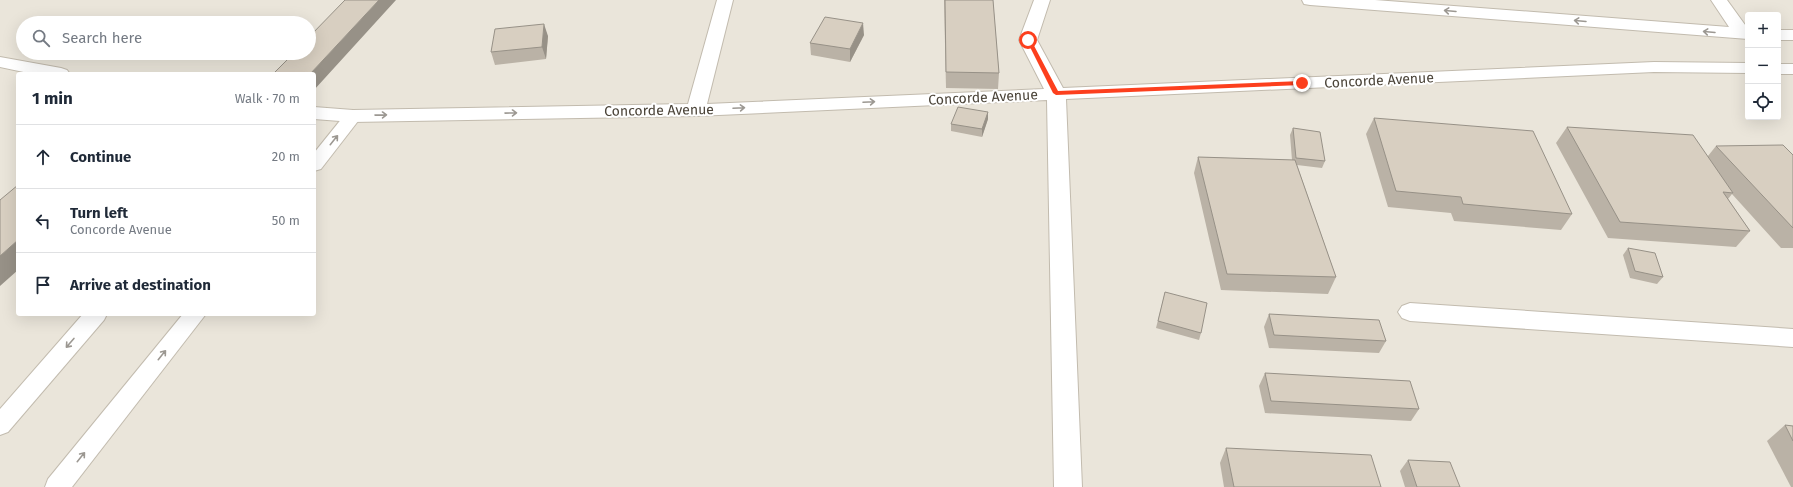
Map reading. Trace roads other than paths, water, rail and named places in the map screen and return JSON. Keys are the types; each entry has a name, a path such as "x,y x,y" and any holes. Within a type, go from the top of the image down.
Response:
{"street":[{"path":"696,110 725,0"},
{"path":"1042,0 1028,40 1056,93 1068,487"},
{"path":"1310,0 1745,34"},
{"path":"1719,0 1745,34"},
{"path":"1781,35 1793,36"},
{"path":"0,62 51,72"},
{"name":"Concorde Avenue","path":"316,113 354,116 696,110 1654,67 1745,68"},
{"path":"1781,69 1793,69"},
{"path":"1410,312 1793,338"}],"lane":[{"path":"316,163 354,116"},
{"path":"0,425 94,316"},
{"path":"57,487 193,316"}]}
